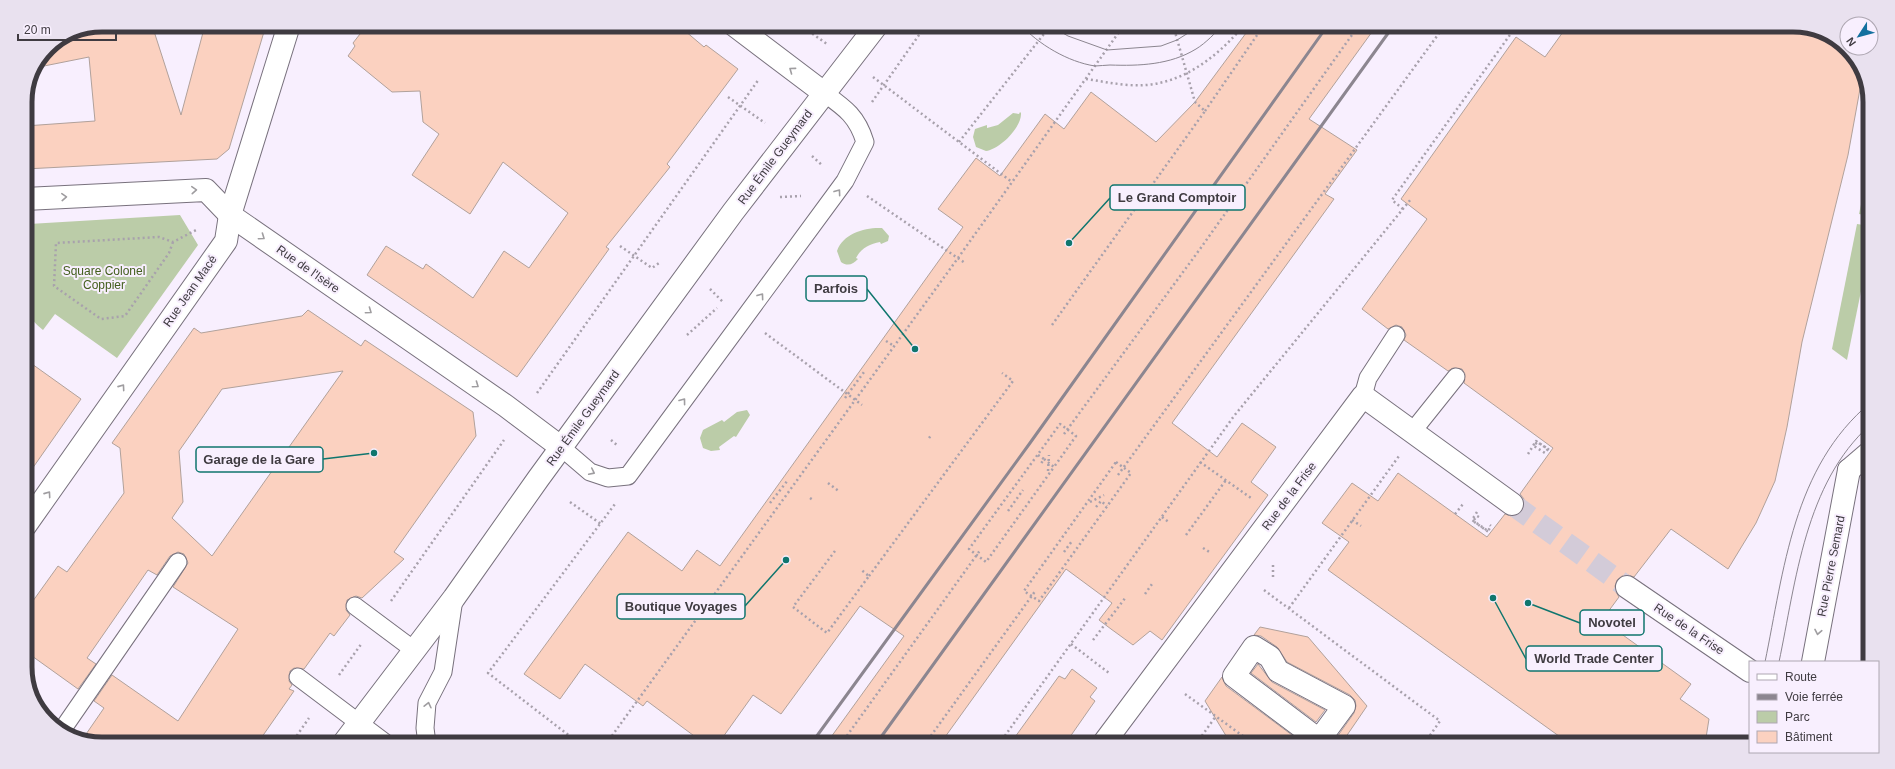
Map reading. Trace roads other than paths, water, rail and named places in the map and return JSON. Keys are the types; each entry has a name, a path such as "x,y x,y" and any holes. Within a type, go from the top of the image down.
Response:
{"street":[{"name":"Rue Jean Macé","path":"32,516 226,241 230,215 287,32"},
{"path":"743,32 824,93"},
{"name":"Rue Émile Gueymard","path":"348,737 454,598 733,212 872,32"},
{"name":"Rue de l'Isère","path":"32,199 206,190 230,215 506,406 562,448"},
{"path":"1363,396 1512,504"},
{"name":"Rue de la Frise","path":"1108,737 1363,396"},
{"name":"Rue Pierre Semard","path":"1813,661 1849,470 1863,458"},
{"name":"Rue de la Frise","path":"1627,587 1749,670"},
{"path":"1315,737 1234,676 1254,647 1270,656 1278,671 1344,706 1321,737"}],"lane":[{"path":"562,448 590,472 608,478 628,476 845,181 865,142 860,125 843,107 824,93"},
{"path":"1363,396 1368,378 1396,335"},
{"path":"1412,432 1456,377"},
{"path":"65,726 178,562"},
{"path":"426,737 425,728 427,703 443,672 454,598"},
{"path":"355,606 414,650"},
{"path":"298,677 378,737"}],"tunnel":[{"path":"1512,504 1627,587"}],"tram line":[{"path":"1028,32 1054,51 1074,61 1095,66 1143,65 1176,58 1200,47 1216,32"},
{"path":"1061,32 1068,36 1107,50 1161,46 1177,40 1190,32"},
{"path":"1765,661 1786,556 1808,489 1824,458 1844,429 1863,410"},
{"path":"1779,661 1798,567 1806,535 1817,504 1831,475 1848,449 1863,433"}],"railway":[{"path":"816,737 1030,443 1323,32"},
{"path":"881,737 1389,32"}],"place":[{"name":"Le Grand Comptoir","path":"1069,243"},
{"name":"Parfois","path":"915,349"},
{"name":"Garage de la Gare","path":"374,453"},
{"name":"Boutique Voyages","path":"786,560"},
{"name":"World Trade Center","path":"1493,598"},
{"name":"Novotel","path":"1528,603"}],"park label":[{"name":"Square Colonel Coppier","path":"104,278"}]}
